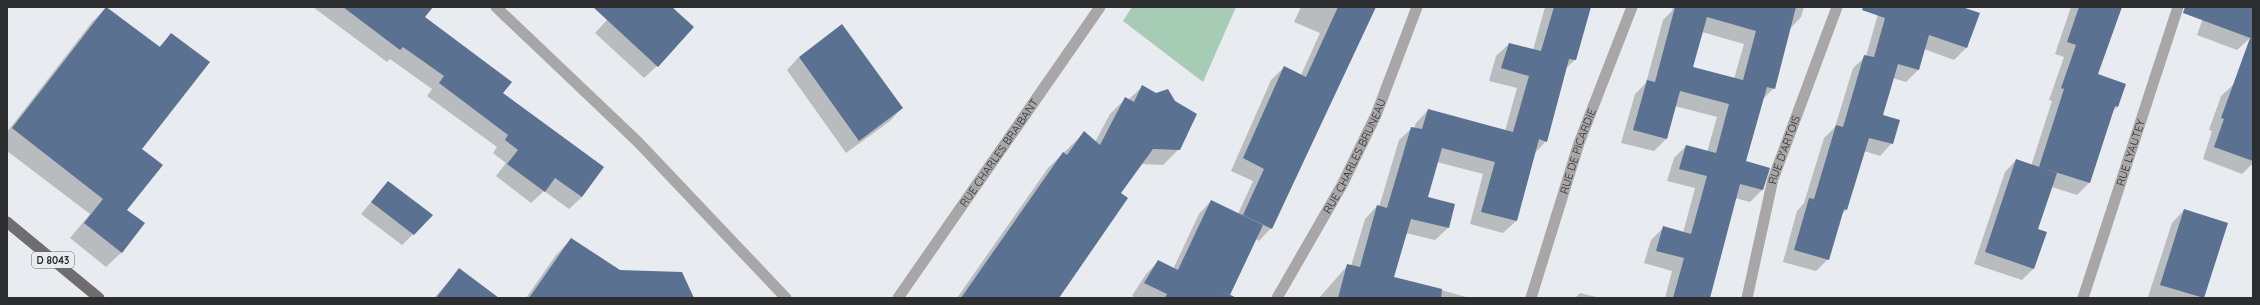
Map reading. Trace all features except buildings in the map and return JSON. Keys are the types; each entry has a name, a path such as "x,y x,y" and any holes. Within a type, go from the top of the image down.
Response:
{"main road":[{"name":"D 8043","path":"7,222 99,298"}],"street":[{"path":"496,7 638,142 786,298"},
{"name":"RUE CHARLES BRAIBANT","path":"898,298 1100,7"},
{"name":"RUE CHARLES BRUNEAU","path":"1277,298 1342,185 1376,115 1417,7"},
{"name":"RUE DE PICARDIE","path":"1531,298 1579,143 1632,7"},
{"name":"RUE D'ARTOIS","path":"1747,298 1773,179 1837,7"},
{"name":"RUE LYAUTEY","path":"2083,298 2178,7"}],"green space":[{"path":"1132,7 1236,7 1203,82 1123,21"}]}
